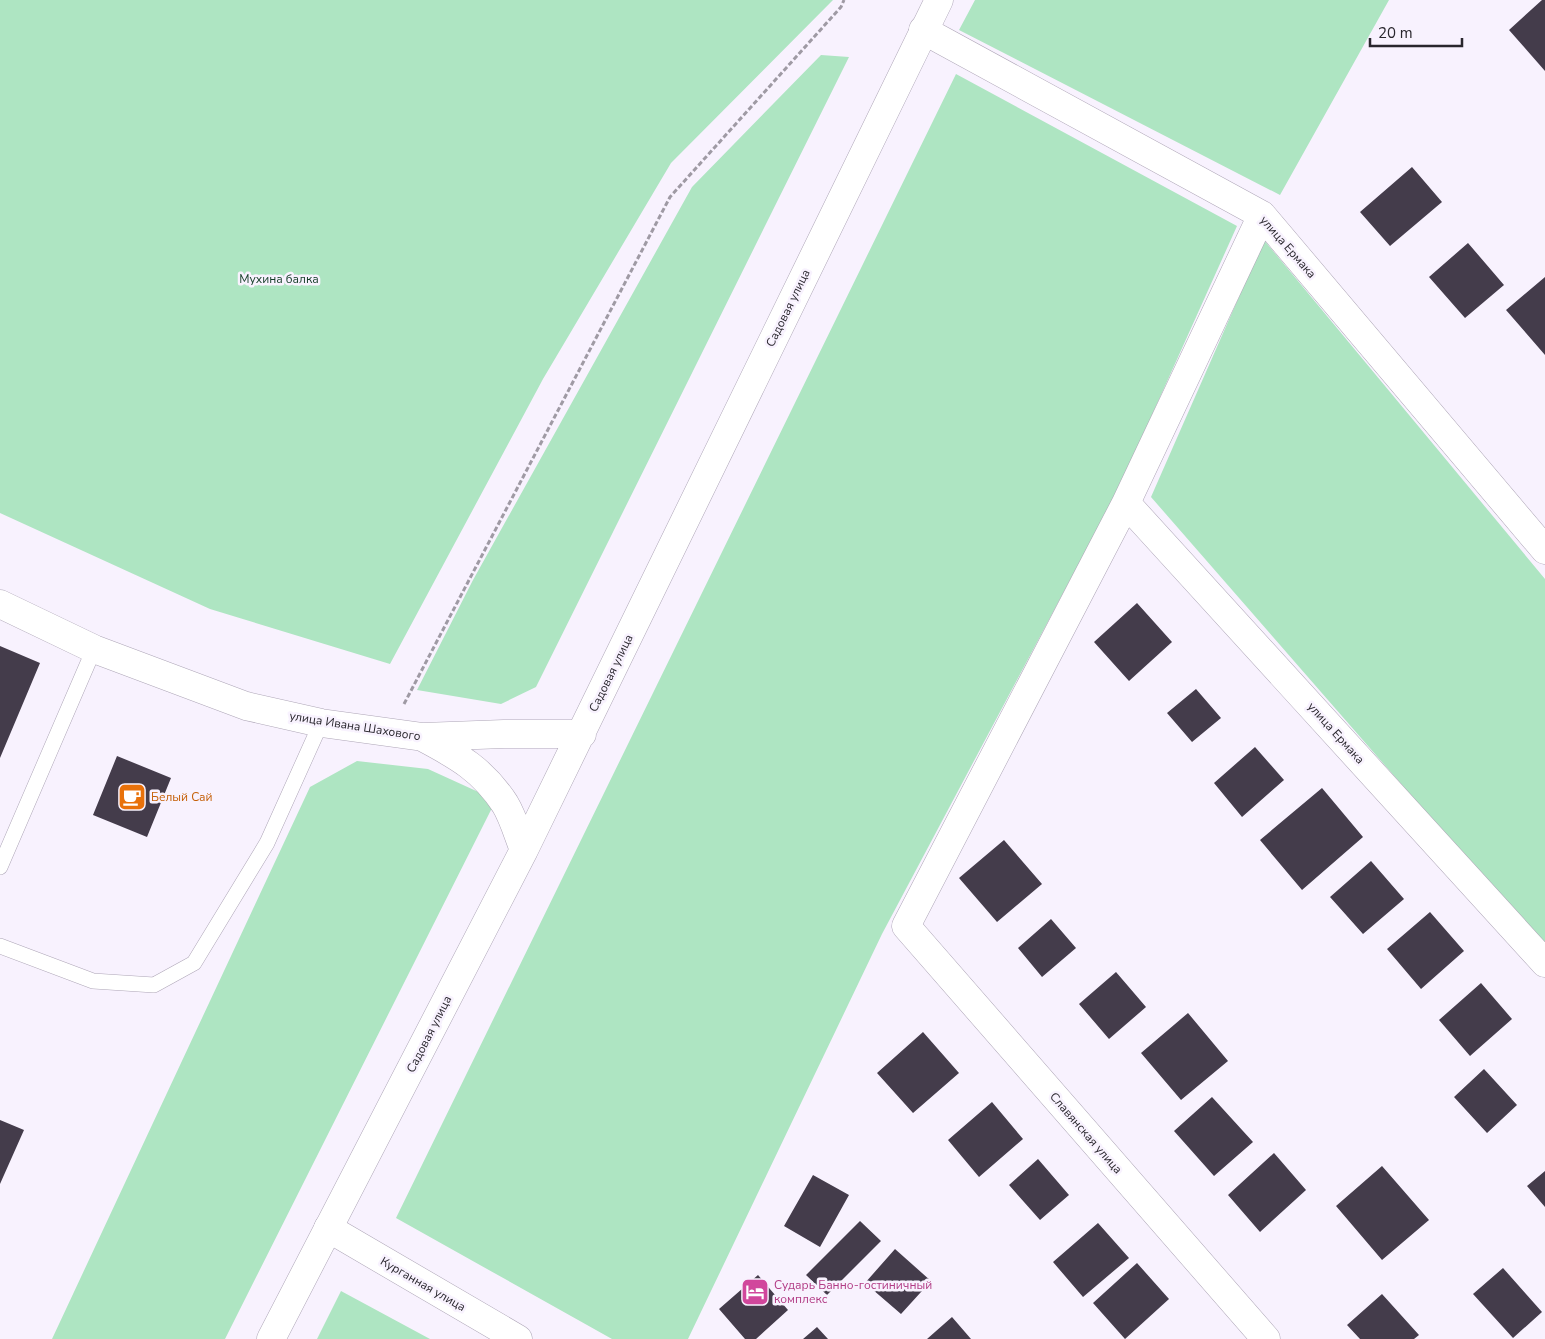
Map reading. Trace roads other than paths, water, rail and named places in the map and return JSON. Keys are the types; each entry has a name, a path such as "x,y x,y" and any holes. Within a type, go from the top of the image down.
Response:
{"street":[{"name":"Садовая улица","path":"271,1339 582,734 939,0"},
{"name":"улица Ермака","path":"923,30 1262,216 1545,550"},
{"path":"1126,503 1262,216"},
{"name":"улица Ермака","path":"1126,503 1545,963"},
{"name":"Славянская улица","path":"1126,503 906,926 1266,1339"},
{"name":"улица Ивана Шахового","path":"0,604 94,648 246,706 321,723 423,737 582,734"},
{"path":"423,737 458,756 486,779 505,805 524,850"},
{"name":"Курганная улица","path":"328,1228 518,1339"}],"lane":[{"path":"0,867 94,648"},
{"path":"0,946 93,980 154,985 194,964 267,843 321,723"}],"place":[{"name":"Белый Сай","path":"132,797"},
{"name":"Сударь Банно-гостиничный комплекс","path":"755,1292"}],"park label":[{"name":"Мухина балка","path":"279,279"}]}
